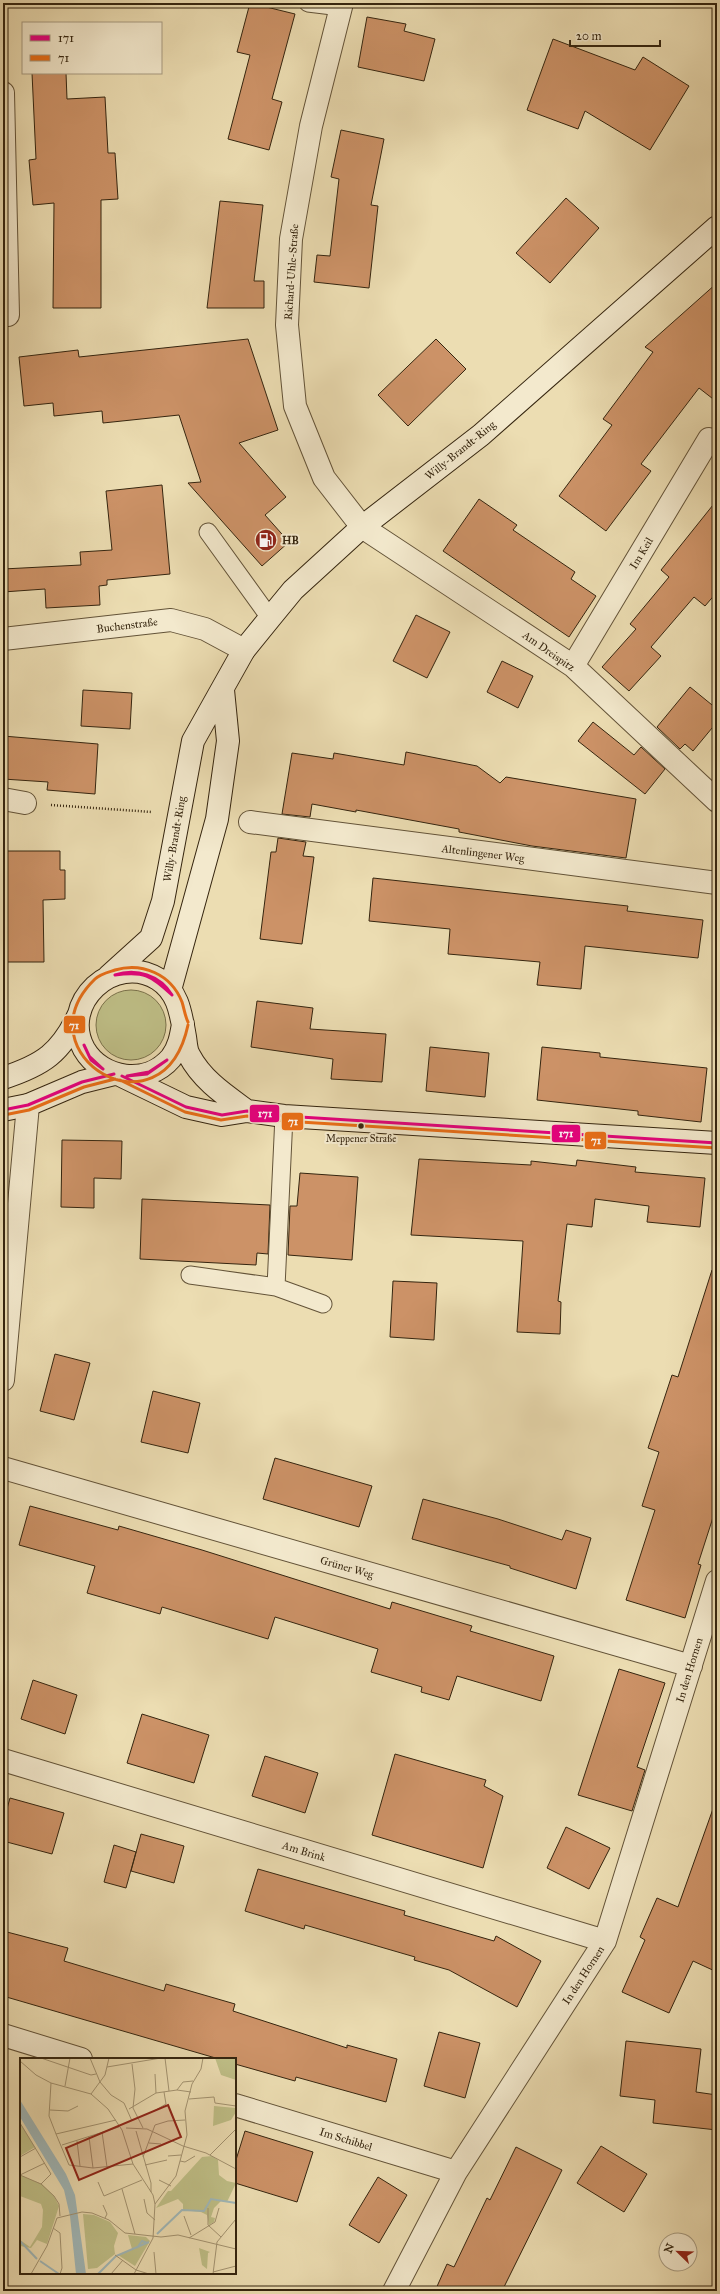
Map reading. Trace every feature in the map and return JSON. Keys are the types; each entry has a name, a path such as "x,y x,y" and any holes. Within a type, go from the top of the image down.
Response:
{"street":[{"name":"Richard-Uhle-Straße","path":"342,5 310,126 291,239 287,325 295,406 324,478 362,527"},
{"path":"3,93 8,315"},
{"name":"Willy-Brandt-Ring","path":"109,976 151,938 163,901 193,741 223,690 244,650 293,590 362,527 481,435 717,227"},
{"name":"Im Keil","path":"573,666 709,439"},
{"name":"Am Dreispitz","path":"362,527 573,666 717,801"},
{"name":"Buchenstraße","path":"3,640 171,620 205,628 244,650"},
{"path":"170,990 217,819 228,742 223,690"},
{"path":"3,799 25,803"},
{"name":"Altenlingener Weg","path":"250,822 717,883"},
{"path":"3,1078 31,1069 54,1052 70,1034 90,991 109,976 125,972 142,973 158,979 170,990 179,1006 188,1054 206,1080 247,1111"},
{"path":"79,1013 78,1028 81,1043 89,1056 100,1067 186,1106 222,1115 247,1111 284,1116 717,1143"},
{"path":"3,1110 28,1105 82,1082 118,1075 146,1074 157,1069 171,1057 180,1042 183,1024"},
{"path":"3,1380 28,1105"},
{"name":"Grüner Weg","path":"3,1468 690,1666"},
{"name":"In den Hornen","path":"394,2291 456,2172 605,1941 717,1581"},
{"name":"Am Brink","path":"3,1760 605,1941"},
{"path":"3,2036 78,2058"},
{"name":"Im Schibbel","path":"236,2105 456,2172"}],"lane":[{"path":"308,3 342,5"},
{"path":"208,532 270,618"},
{"path":"276,1287 284,1116"},
{"path":"190,1275 276,1287 323,1304"}],"path":[{"path":"25,803 156,813"}],"green space":[{"path":"124,990 138,990 151,996 160,1005 166,1018 164,1038 156,1050 138,1060 124,1060 111,1054 102,1045 96,1032 96,1018 102,1005 111,996"}],"building":[{"path":"250,3 295,14 272,99 282,102 269,150 228,139 250,55 237,52"},
{"path":"367,17 406,24 404,31 435,39 424,81 358,67"},
{"path":"553,39 635,70 643,57 689,86 650,150 585,111 578,129 527,110"},
{"path":"32,74 66,74 67,99 105,97 108,153 115,153 118,199 101,200 101,308 53,308 54,203 33,205 29,160 36,159"},
{"path":"341,130 384,139 371,205 378,206 369,288 314,282 317,255 330,256 339,179 331,177"},
{"path":"566,198 599,228 550,283 516,253"},
{"path":"220,201 263,205 254,281 264,281 264,308 207,308"},
{"path":"717,283 717,402 699,388 641,464 651,471 606,531 559,496 612,425 603,419 653,352 645,347"},
{"path":"248,339 278,430 239,443 286,497 265,515 289,542 262,566 188,483 201,482 179,415 103,423 102,411 54,416 53,403 24,406 19,357 78,350 79,357"},
{"path":"436,339 466,369 408,426 378,395"},
{"path":"162,485 170,574 107,580 107,585 99,586 100,605 46,608 45,589 3,592 3,569 81,565 80,552 112,550 106,491"},
{"path":"479,499 517,525 513,530 575,572 571,579 596,596 569,637 443,551"},
{"path":"717,500 717,592 705,606 694,597 651,647 661,656 629,691 602,667 636,629 630,624 669,577 661,570"},
{"path":"416,615 450,632 427,678 393,661"},
{"path":"502,661 533,676 518,708 487,692"},
{"path":"690,687 717,709 717,722 693,751 685,744 680,749 657,727"},
{"path":"83,690 132,693 130,729 81,726"},
{"path":"593,722 634,755 641,747 665,769 645,794 578,741"},
{"path":"3,736 98,744 95,794 47,790 48,782 3,779"},
{"path":"406,752 477,766 500,783 506,777 636,799 626,858 532,846 459,832 459,829 356,810 356,812 312,804 310,817 282,814 292,753 333,759 334,753 404,765"},
{"path":"278,838 306,842 303,856 314,857 302,944 260,939 271,852 276,852"},
{"path":"3,851 60,851 60,870 65,870 65,899 43,900 44,962 3,962"},
{"path":"373,878 628,906 627,911 703,920 698,958 585,946 581,989 537,985 540,962 448,954 450,929 369,921"},
{"path":"257,1001 313,1008 310,1029 386,1034 382,1082 331,1079 333,1059 251,1047"},
{"path":"430,1047 489,1053 485,1097 426,1091"},
{"path":"542,1047 600,1053 600,1057 707,1068 701,1122 638,1115 638,1111 537,1100"},
{"path":"62,1140 122,1141 121,1179 94,1178 94,1208 61,1207"},
{"path":"419,1159 531,1165 531,1161 576,1166 577,1160 636,1167 635,1172 705,1178 700,1227 647,1222 649,1206 595,1199 592,1227 567,1224 558,1301 561,1302 560,1334 517,1332 523,1241 411,1235"},
{"path":"300,1173 358,1177 352,1260 288,1255 290,1206 297,1206"},
{"path":"142,1199 270,1205 268,1254 257,1253 256,1265 140,1259"},
{"path":"712,1270 717,1271 717,1505 698,1564 701,1565 685,1618 626,1600 655,1510 642,1506 659,1452 648,1448 672,1375 678,1377"},
{"path":"393,1281 437,1283 434,1340 390,1337"},
{"path":"55,1354 90,1363 74,1420 40,1411"},
{"path":"153,1391 200,1403 188,1453 141,1442"},
{"path":"275,1458 372,1486 359,1527 263,1499"},
{"path":"423,1499 498,1519 562,1540 566,1530 591,1538 576,1589 510,1568 510,1566 412,1539"},
{"path":"30,1506 118,1530 119,1526 202,1550 390,1609 392,1602 472,1626 470,1631 554,1656 541,1701 457,1676 449,1700 421,1692 422,1687 371,1672 378,1649 275,1617 268,1639 162,1607 160,1614 87,1593 95,1566 19,1545"},
{"path":"619,1669 665,1683 637,1767 645,1770 632,1811 578,1795"},
{"path":"33,1680 77,1695 65,1734 21,1719"},
{"path":"142,1714 209,1735 194,1783 127,1763"},
{"path":"395,1754 486,1780 484,1786 503,1796 483,1868 372,1835"},
{"path":"265,1756 318,1773 305,1813 252,1796"},
{"path":"10,1798 64,1813 52,1854 3,1841 3,1823"},
{"path":"714,1806 717,1807 717,1972 693,1961 669,2013 622,1992 645,1940 640,1937 657,1898 678,1907"},
{"path":"566,1827 610,1848 589,1889 547,1868"},
{"path":"141,1834 184,1846 174,1883 131,1871"},
{"path":"114,1845 136,1852 126,1888 104,1882"},
{"path":"258,1869 405,1911 404,1915 494,1941 496,1936 541,1961 517,2007 449,1970 414,1960 415,1957 305,1925 304,1929 245,1911"},
{"path":"7,1932 68,1948 64,1961 164,1991 166,1984 235,2004 233,2011 347,2048 347,2045 397,2059 386,2102 296,2077 295,2081 236,2064 236,2058 216,2058 3,1996 3,1947"},
{"path":"439,2032 480,2043 465,2098 424,2086"},
{"path":"626,2041 701,2049 696,2092 717,2095 717,2130 653,2123 655,2100 620,2096"},
{"path":"245,2131 313,2152 297,2202 236,2183 236,2160"},
{"path":"601,2146 647,2174 624,2212 577,2183"},
{"path":"516,2147 562,2170 503,2289 508,2291 435,2291 447,2264 454,2267 487,2198 490,2200"},
{"path":"378,2177 407,2195 379,2243 349,2225"}],"transit line":[{"name":"71","path":"188,1022 182,1002 177,992 163,977 145,969 125,968 105,973 95,979 76,1007 74,1034 84,1057 103,1074 127,1082 152,1078 174,1060 188,1025"},
{"name":"171","path":"115,975 131,972 147,975 161,982 172,995"},
{"name":"171","path":"115,975 140,974 146,976 158,983 172,995"},
{"name":"171","path":"84,1045 89,1056 103,1069"},
{"name":"171","path":"84,1045 91,1060 103,1069"},
{"name":"171","path":"127,1076 147,1074 167,1060"},
{"name":"171","path":"127,1076 149,1072 167,1060"},
{"name":"171","path":"3,1110 28,1105 82,1082 114,1074"},
{"name":"171","path":"122,1076 186,1107 222,1115 247,1111 284,1116 717,1143"},
{"name":"71","path":"4,1115 29,1110 84,1087 115,1079"},
{"name":"71","path":"120,1080 185,1112 221,1120 247,1116 284,1121 717,1148"}],"place":[{"name":"HB","path":"266,540"},
{"name":"Meppener Straße","path":"361,1126"}]}
